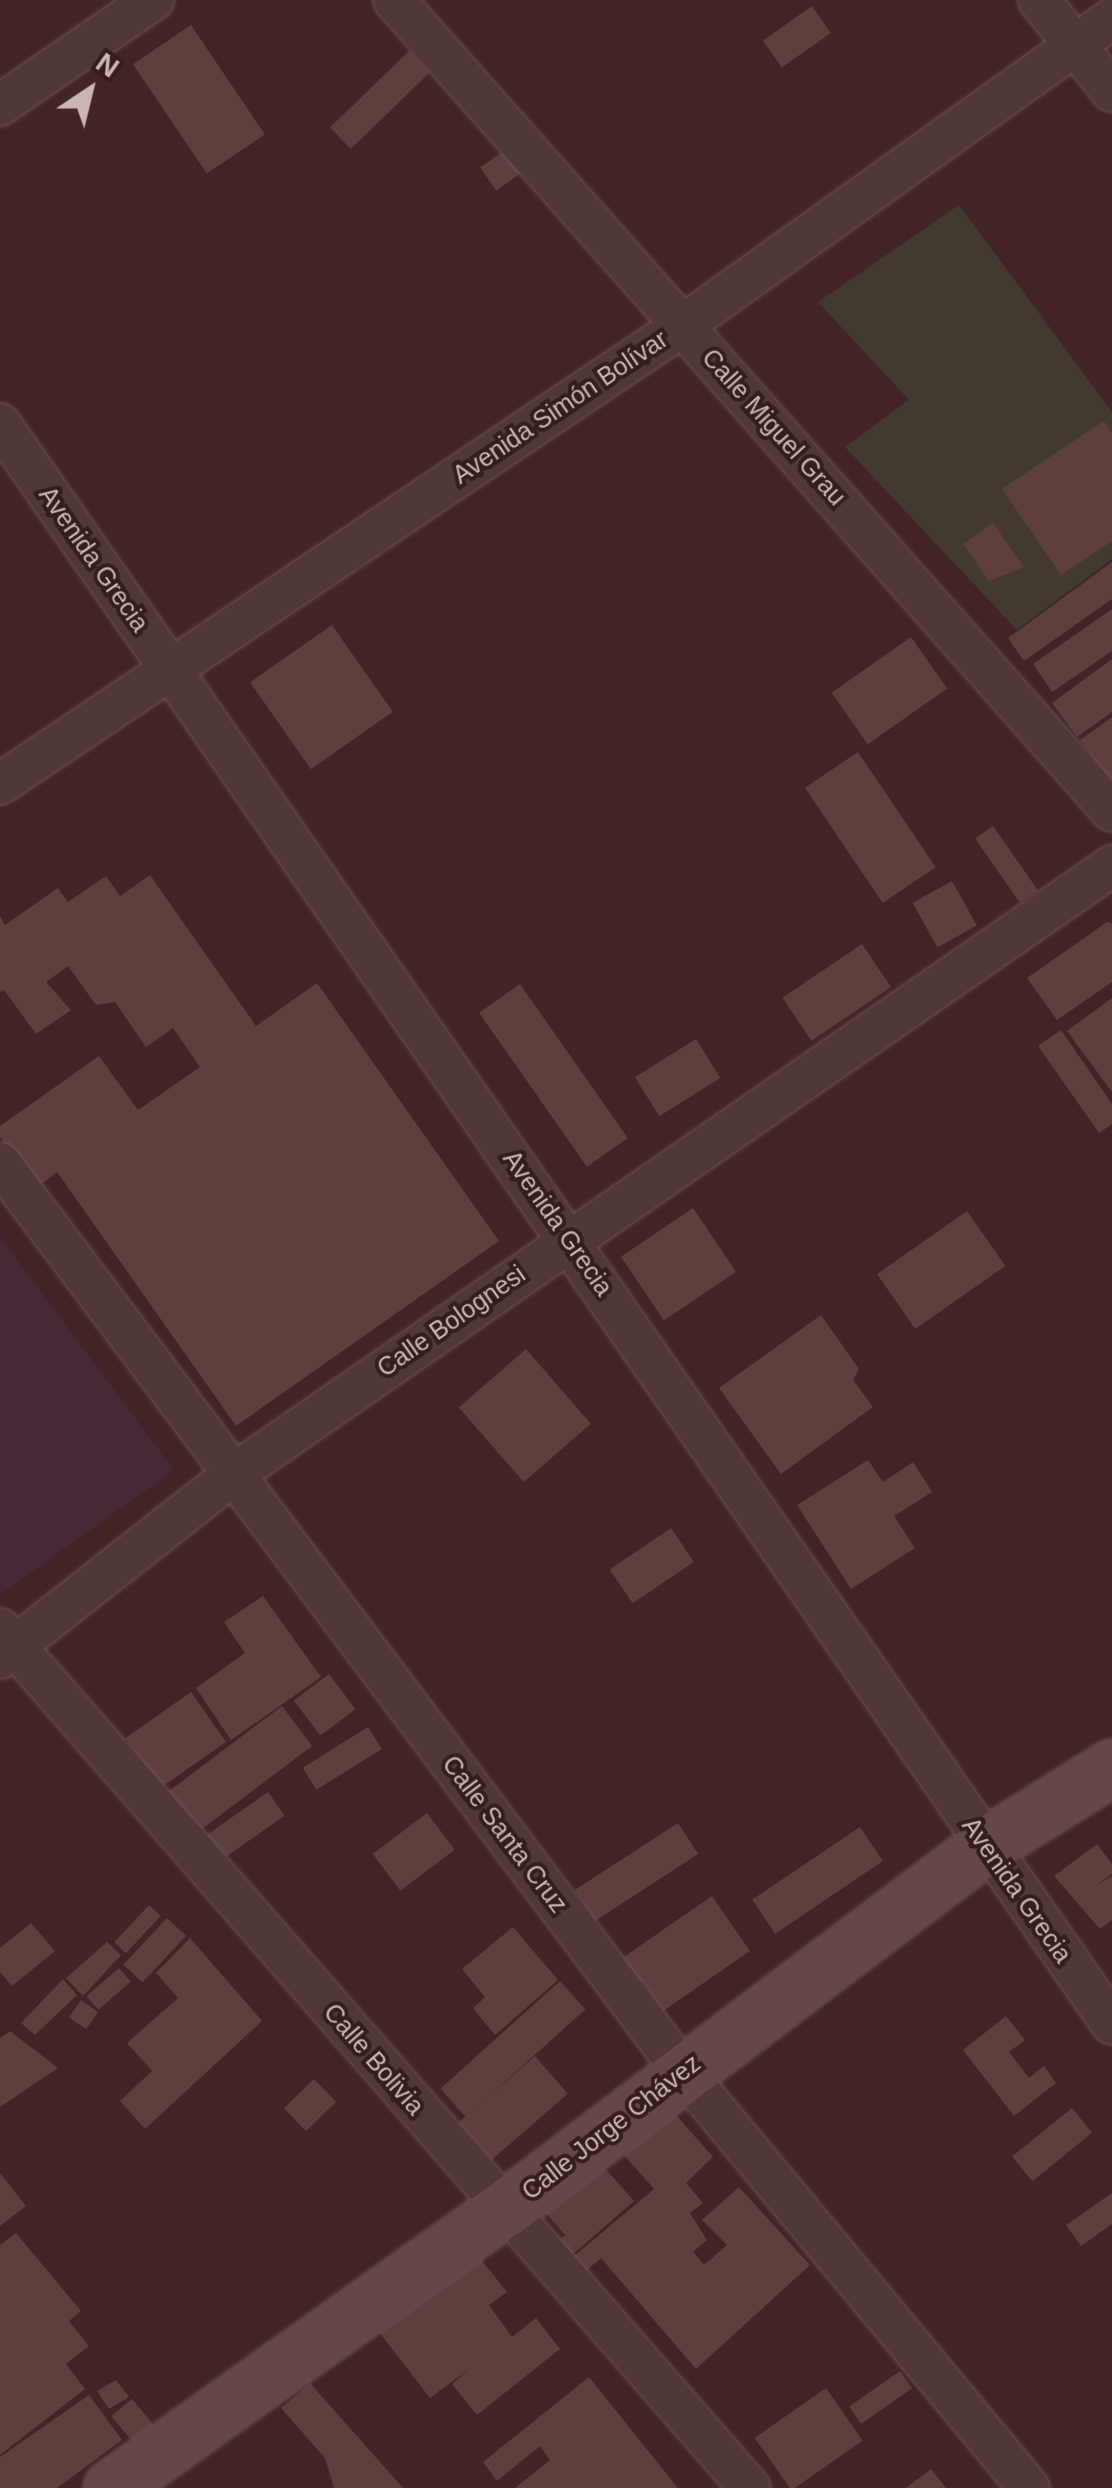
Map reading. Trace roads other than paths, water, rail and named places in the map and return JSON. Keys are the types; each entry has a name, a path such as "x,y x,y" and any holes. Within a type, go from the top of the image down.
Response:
{"street":[{"path":"0,104 153,0"},
{"name":"Calle Miguel Grau","path":"394,0 1112,810"},
{"path":"1039,0 1112,91"},
{"name":"Avenida Simón Bolívar","path":"0,784 169,666 682,326 1112,20"},
{"name":"Avenida Grecia","path":"0,424 1112,2024"},
{"name":"Calle Bolognesi","path":"5,1644 234,1474 569,1238 1112,866"},
{"name":"Calle Santa Cruz","path":"0,1163 682,2070 1029,2488"},
{"name":"Calle Bolivia","path":"5,1644 750,2488"},
{"name":"Calle Jorge Chávez","path":"110,2488 504,2210 682,2070 985,1846 1112,1767"}]}
